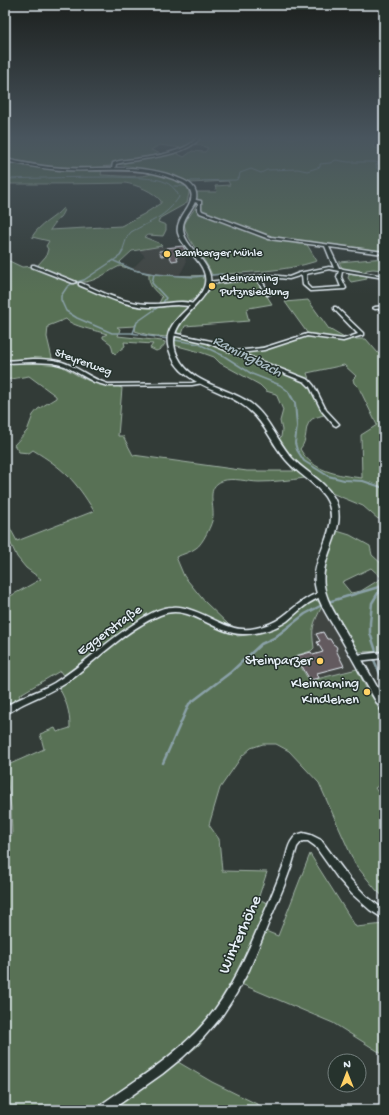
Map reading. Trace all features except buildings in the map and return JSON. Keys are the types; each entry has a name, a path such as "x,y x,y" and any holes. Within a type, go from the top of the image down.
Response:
{"main road":[{"path":"191,190 193,192 190,209 180,221 180,231 184,240 202,262 208,278 204,293 176,322 171,335 171,345 175,358 181,368 190,376 234,396 254,410 265,421 278,445 288,458 323,489 331,499 336,511 336,523 320,566 319,582 322,595 384,706"}],"street":[{"path":"192,200 200,202 199,209 201,212 262,236 384,252"},
{"path":"304,273 305,285 310,290 344,288 339,277 339,269 326,245"},
{"path":"33,266 74,282"},
{"path":"208,278 228,282 258,277 289,278 323,269 339,269 384,277"},
{"path":"258,277 268,294"},
{"path":"80,284 130,304 158,306 193,305"},
{"path":"375,308 384,306"},
{"path":"234,352 264,349 307,335 343,340 361,334 335,308"},
{"path":"171,335 199,338 307,381 312,386 324,411 336,424"},
{"name":"Steyrerweg","path":"5,362 50,361 67,366 97,382 108,385 192,384 201,382"},
{"name":"Eggerstraße","path":"5,711 15,704 56,685 140,623 163,611 184,610 230,631 252,631 274,624 306,601 322,595"},
{"path":"356,658 384,655"},
{"name":"Winterhöhe","path":"103,1110 191,1044 209,1024 225,1002 251,955 288,863 294,844 299,839 304,837 311,838 318,843 348,885 364,901 384,915"}],"shaded area":[{"path":"183,245 188,256 185,258 186,263 179,276 132,269 145,256 139,250"},
{"path":"322,606 325,607 357,669 310,681 295,656 311,651 314,648 311,631 313,623"}],"green space":[{"path":"147,190 189,190 187,203 160,218 158,222 166,225 166,230 163,236 148,235 144,237 159,243 162,246 132,251 120,262 126,267 134,270 120,266 87,282 72,282 138,306 189,306 176,319 166,337 148,335 135,331 136,324 135,326 117,327 120,329 118,336 165,342 161,349 156,351 150,348 153,344 124,342 125,346 115,354 111,344 103,338 103,336 107,334 73,324 66,319 48,326 47,337 53,362 87,380 122,388 118,436 123,436 133,455 247,471 294,471 272,443 305,478 265,482 231,479 217,484 212,492 213,519 204,538 194,549 176,557 184,576 205,602 229,625 233,626 237,636 259,632 278,624 314,600 318,601 322,606 314,626 314,648 311,651 295,656 309,681 357,669 367,690 365,691 367,694 369,693 384,712 384,782 375,788 384,801 384,897 377,891 355,864 319,783 289,751 276,744 263,744 251,748 242,756 220,788 209,825 219,839 222,871 267,872 258,899 268,903 258,928 278,936 310,854 356,927 384,924 384,1055 333,1023 241,984 221,1016 199,1045 178,1062 212,1082 269,1110 5,1110 5,838 12,835 11,808 5,759 8,765 44,749 40,734 55,728 57,732 70,728 67,706 58,686 67,681 60,671 19,695 21,699 5,709 5,599 41,579 26,568 17,557 5,531 5,519 17,541 94,511 75,483 61,469 33,450 29,453 19,452 14,445 27,431 33,415 38,409 56,398 56,396 29,376 5,380 5,259 22,267 37,266 46,256 48,249 46,246 49,241 32,237 35,232 63,208 63,213 50,230 121,226 161,203 158,197"},
{"path":"216,190 384,190 384,254 306,243 317,261 304,265 278,269 212,275 189,238 184,224 195,208 197,192 217,192"},
{"path":"384,258 384,270 366,270 367,279 351,282 348,278 348,272 341,267 339,262"},
{"path":"136,271 187,276 206,275 205,284 202,291 191,301 175,305 158,305 162,297 154,290 149,282 149,274"},
{"path":"256,279 272,304 249,308 246,310 249,321 185,326 182,334 206,340 235,351 267,346 308,334 285,302 308,300 329,329 346,339 366,339 384,360 384,517 378,519 363,506 329,492 287,454 278,440 281,437 282,430 280,421 283,410 276,394 266,391 260,385 220,363 214,357 174,345 177,329 181,321 211,289 212,284","holes":["344,365 356,376 353,379 354,383 359,388 377,425 361,435 362,478 335,474 327,471 312,463 305,457 300,449 303,445 307,426 311,420 328,413 307,373"]},
{"path":"337,531 350,535 370,546 372,555 384,566 384,651 360,652 356,650 345,634 329,601 325,590 322,572 326,556","holes":["371,568 382,578 361,591 351,593 342,582"]}],"waterway":[{"name":"Ramingbach","path":"122,252 127,237 131,232 163,214 174,204 179,197 175,190"},
{"name":"Ramingbach","path":"123,251 120,256 84,280 73,283 67,287 61,296 61,300 66,311 77,318 112,333 131,333 199,344 224,356 252,374 280,385 288,391 291,397"},
{"name":"Ramingbach","path":"114,261 134,270 154,274"},
{"path":"154,274 194,277 222,274"},
{"name":"Ramingbach","path":"154,274 152,283 166,298 162,304"},
{"name":"Ramingbach","path":"133,333 137,322 157,308"},
{"name":"Ramingbach","path":"291,396 295,403 297,426 295,443 297,450 304,461 328,476 344,480 363,481 384,488"},
{"name":"Ramingbach","path":"384,583 372,603 370,623 370,633 376,651 374,660 384,683"},
{"path":"328,602 382,586"},
{"path":"163,763 189,704 231,672 261,644 274,638 305,614 324,604"}],"place":[{"name":"Bamberger Mühle","path":"167,254"},
{"name":"Kleinraming Putznsiedlung","path":"212,286"},
{"name":"Steinparzer","path":"320,661"},
{"name":"Kleinraming Kindlehen","path":"367,692"}]}
